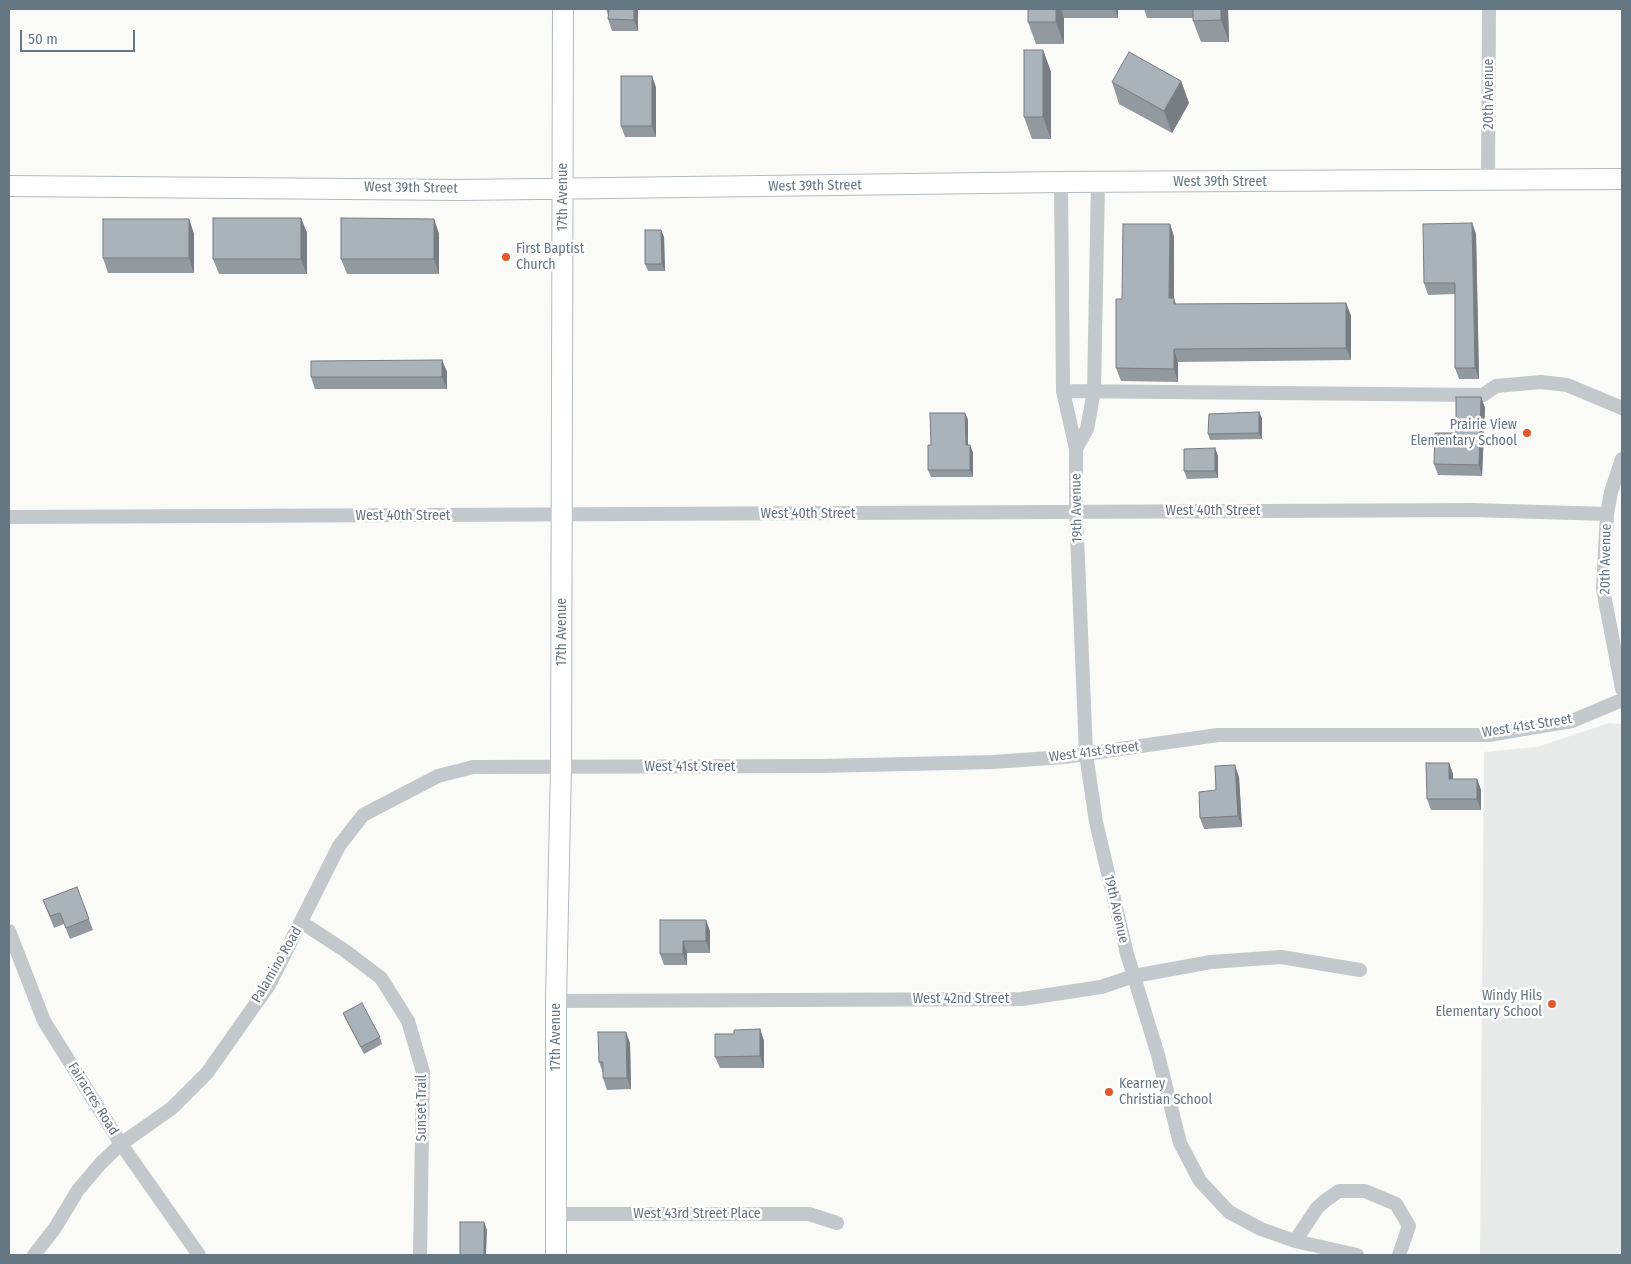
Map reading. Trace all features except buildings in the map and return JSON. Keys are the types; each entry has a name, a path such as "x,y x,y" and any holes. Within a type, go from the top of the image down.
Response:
{"main road":[{"name":"17th Avenue","path":"556,1255 556,1002 561,767 563,9"},
{"name":"West 39th Street","path":"9,186 563,188 1061,182 1622,179"}],"street":[{"name":"20th Avenue","path":"1488,180 1489,9"},
{"name":"19th Avenue","path":"1061,182 1063,391 1076,449 1076,512 1086,754 1096,822 1134,976 1158,1055 1180,1144 1200,1181 1229,1212 1261,1229 1295,1241 1357,1255"},
{"name":"19th Avenue","path":"1076,449 1087,429 1094,391 1098,182"},
{"path":"1063,391 1483,395 1496,386 1541,382 1567,385 1622,408"},
{"name":"20th Avenue","path":"1622,460 1611,492 1607,514 1603,589 1622,689"},
{"name":"West 40th Street","path":"9,517 1473,510 1607,514"},
{"name":"West 41st Street","path":"561,767 821,766 993,762 1086,754 1218,735 1488,735 1572,721 1622,700"},
{"name":"Palamino Road","path":"34,1255 55,1228 89,1176 121,1144 172,1108 207,1073 269,985 339,846 363,815 438,776 473,767 561,767"},
{"name":"Sunset Trail","path":"301,922 344,950 381,978 408,1021 423,1072 420,1255"},
{"name":"Fairacres Road","path":"9,931 44,1021 121,1144 199,1255"},
{"name":"West 42nd Street","path":"556,1002 1022,999 1101,988 1134,976 1211,962 1281,957 1360,970"},
{"path":"1295,1241 1317,1208 1326,1200 1339,1191 1365,1191 1396,1204 1409,1226 1399,1255"},
{"name":"West 43rd Street Place","path":"556,1214 809,1214 837,1223"}],"shaded area":[{"name":"Windy Hils Elementary School","path":"1609,723 1622,724 1622,1255 1480,1255 1484,752 1537,747"}],"place":[{"name":"First Baptist Church","path":"506,257"},
{"name":"Prairie View Elementary School","path":"1527,433"},
{"name":"Windy Hils Elementary School","path":"1552,1004"},
{"name":"Kearney Christian School","path":"1109,1092"}]}
